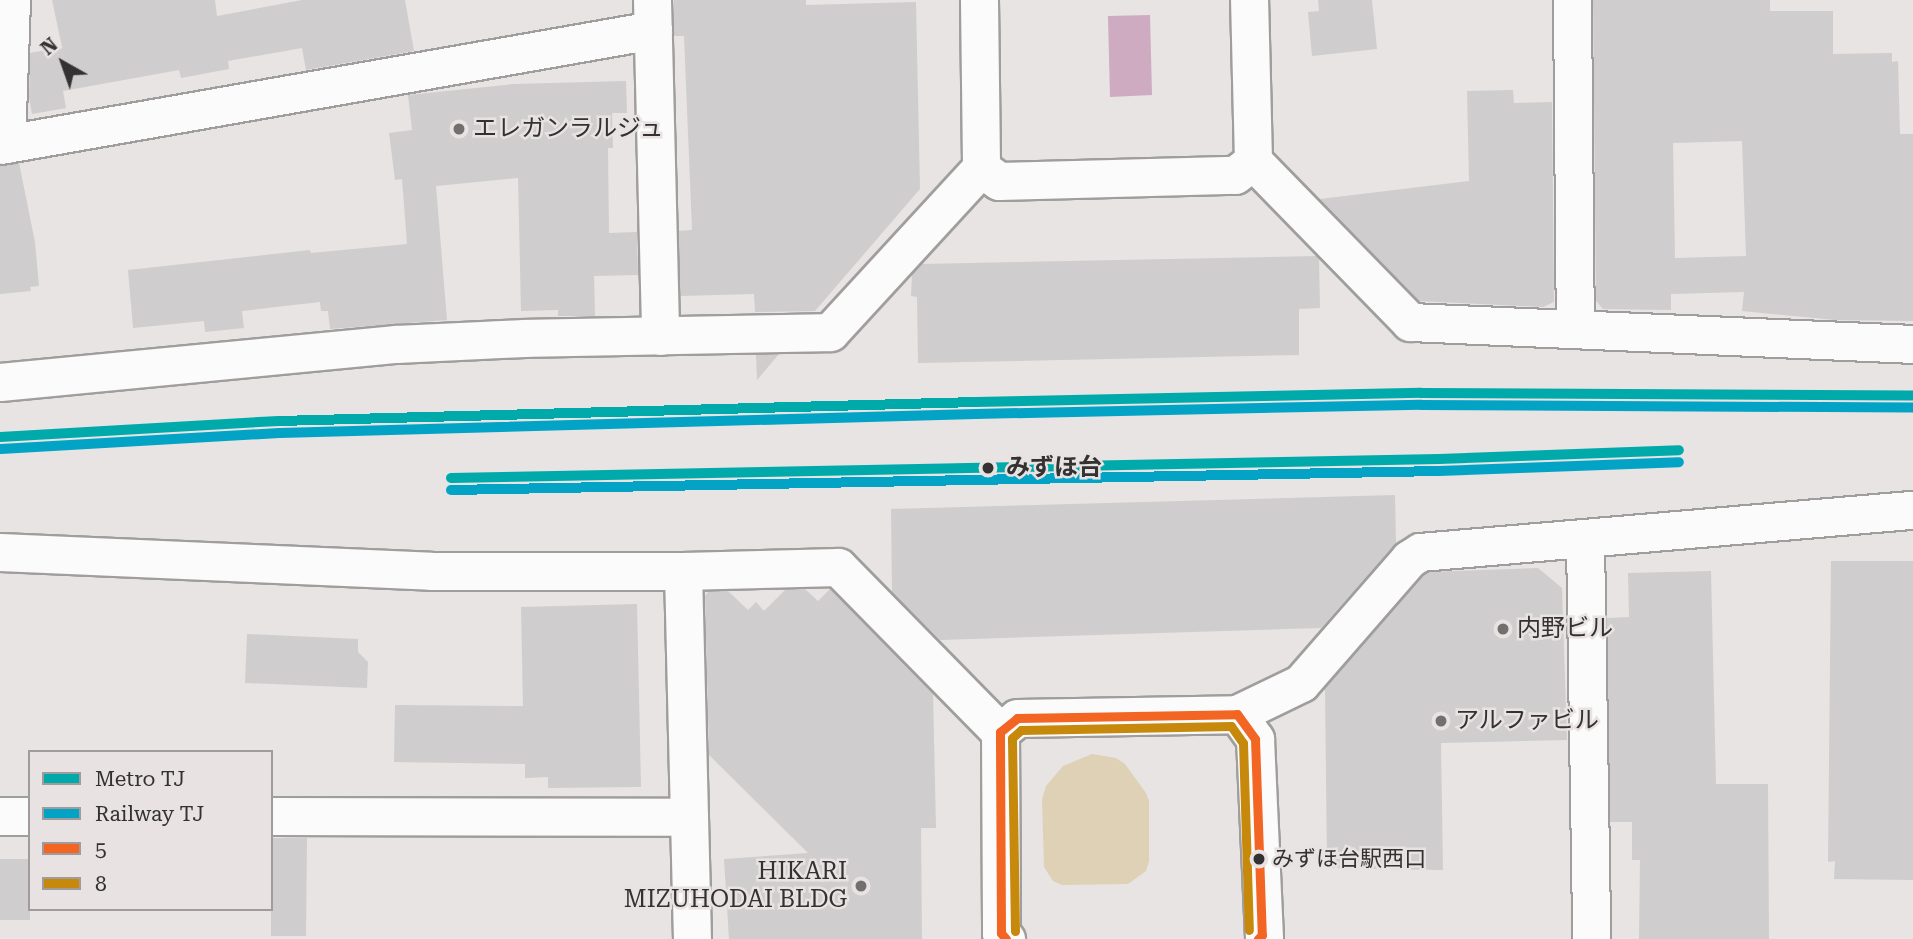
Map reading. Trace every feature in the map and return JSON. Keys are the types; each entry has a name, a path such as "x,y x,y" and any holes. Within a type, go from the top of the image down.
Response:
{"street":[{"path":"11,0 3,145 653,15 660,336"},
{"path":"0,382 396,344 830,332 981,168 979,0"},
{"path":"1249,0 1253,161 1410,322 1913,344"},
{"path":"1572,0 1575,329"},
{"path":"981,168 999,181 1067,180 1234,175 1253,161"},
{"path":"1000,732 1017,718 1237,714 1301,683 1409,559 1420,552 1913,510"},
{"path":"1585,540 1591,939"},
{"path":"0,552 431,571 683,571 838,566 1000,732 1001,933 1006,939"},
{"path":"683,571 692,939"},
{"path":"1237,714 1255,739 1261,938"},
{"path":"0,816 28,816"},
{"path":"273,816 689,817"}],"shaded area":[{"path":"1150,15 1152,95 1110,97 1108,16"},
{"path":"1092,754 1116,758 1125,764 1149,801 1149,861 1146,871 1128,884 1062,885 1053,881 1044,867 1042,800 1046,786 1063,766"}],"building":[{"path":"52,0 215,0 217,16 302,0 405,0 414,51 306,70 302,48 228,61 229,69 181,78 179,70 63,91 66,108 32,114 29,97 30,53 62,47"},
{"path":"674,0 806,0 806,5 916,2 920,189 815,311 755,312 754,294 680,296 678,231 692,230 684,36 674,36"},
{"path":"1318,0 1372,0 1377,49 1312,56 1308,12 1319,11"},
{"path":"1593,0 1770,0 1770,11 1833,11 1833,54 1892,53 1892,62 1898,61 1900,134 1913,134 1913,321 1835,320 1742,311 1744,292 1671,294 1671,310 1603,309 1596,301","holes":["1742,141 1746,256 1675,258 1673,143"]},
{"path":"626,81 627,113 612,113 613,148 608,148 609,233 637,232 638,275 594,276 595,316 558,316 558,310 521,311 518,178 436,186 447,320 330,329 328,311 321,311 320,302 242,311 244,328 205,332 204,321 133,328 128,270 310,250 311,253 407,244 402,179 395,180 389,133 412,130 408,95 514,84"},
{"path":"1513,90 1514,103 1552,102 1554,302 1543,307 1419,301 1320,199 1469,181 1467,91"},
{"path":"19,163 35,242 39,286 30,287 31,291 0,294 0,165"},
{"path":"1316,256 1319,259 1320,308 1299,309 1299,355 918,363 917,297 911,296 912,274 921,264"},
{"path":"756,354 779,354 757,380"},
{"path":"1395,495 1396,543 1321,628 940,640 892,592 891,509"},
{"path":"1831,561 1913,561 1913,880 1834,879 1835,861 1828,862"},
{"path":"1538,568 1562,588 1567,740 1441,743 1443,870 1327,868 1325,687 1427,572"},
{"path":"1711,571 1716,784 1768,784 1769,939 1639,939 1640,860 1632,860 1632,822 1610,822 1607,618 1629,617 1628,573"},
{"path":"786,589 805,589 818,601 830,589 933,694 936,828 921,828 922,939 729,939 724,859 808,853 709,755 705,596 709,591 728,591 748,610 756,602 764,611"},
{"path":"637,604 641,787 548,788 548,777 525,778 525,764 394,762 395,705 523,706 521,607"},
{"path":"247,634 358,639 358,652 368,662 367,688 245,683"},
{"path":"273,838 307,838 306,936 271,936"},
{"path":"0,859 28,859 30,920 0,920"}],"metro line":[{"name":"TJ","path":"0,437 279,421 976,402 1421,393 1913,396"},
{"name":"TJ","path":"451,478 1439,459 1679,450"}],"rail line":[{"name":"TJ","path":"1,449 280,433 976,414 1421,405 1913,408"},
{"name":"TJ","path":"451,490 1439,471 1679,462"}],"transit line":[{"name":"5","path":"1006,939 1001,933 1000,732 1017,718 1237,714 1255,739 1262,935 1258,939"},
{"name":"8","path":"1015,931 1012,738 1021,730 1231,726 1243,743 1249,930"}],"place":[{"name":"エレガンラルジュ","path":"459,129"},
{"name":"みずほ台","path":"988,468"},
{"name":"内野ビル","path":"1503,629"},
{"name":"アルファビル","path":"1441,721"},
{"name":"みずほ台駅西口","path":"1259,859"},
{"name":"HIKARI MIZUHODAI BLDG","path":"861,886"}]}
